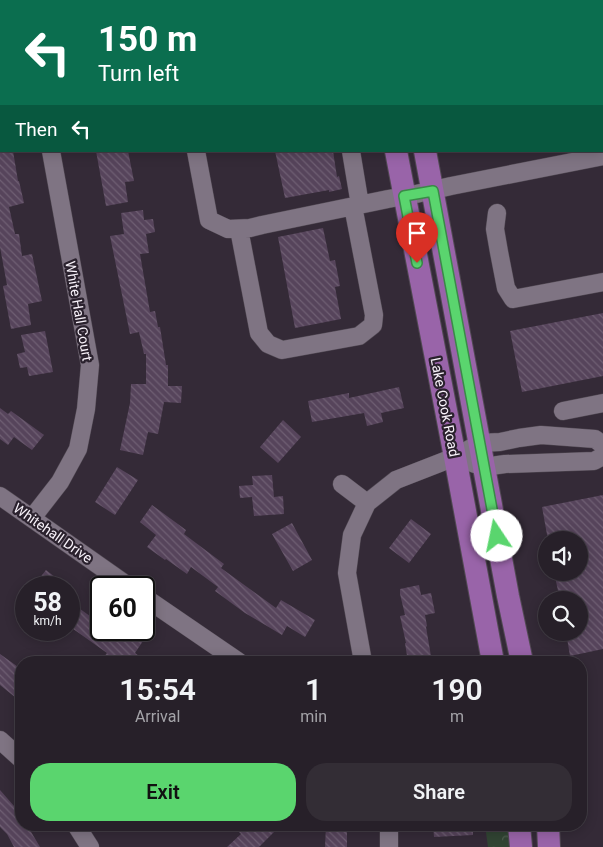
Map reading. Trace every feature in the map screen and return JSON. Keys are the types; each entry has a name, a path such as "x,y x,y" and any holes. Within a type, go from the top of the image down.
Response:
{"main road":[{"name":"Lake Cook Road","path":"396,152 492,656"},
{"name":"Lake Cook Road","path":"425,152 521,656"},
{"path":"520,831 521,847"},
{"path":"548,831 549,847"}],"street":[{"name":"White Hall Court","path":"32,518 60,482 78,449 86,409 90,366 51,152"},
{"path":"196,152 209,220 228,229 256,226 603,156"},
{"path":"239,229 259,333 268,344 282,350 359,336 373,325 374,316 356,205 351,152"},
{"path":"497,213 495,229 499,252 506,288 513,299 603,282"},
{"path":"563,411 603,403"},
{"path":"361,656 347,573 352,535 367,503 396,480 455,457 480,444 540,435 595,439 603,445"},
{"path":"455,457 484,466 594,461 603,456"},
{"path":"342,484 367,503"},
{"name":"Whitehall Drive","path":"0,496 114,576"},
{"path":"155,604 230,656"},
{"path":"0,740 15,754"},
{"path":"80,831 90,847"},
{"path":"389,831 389,847"}],"green space":[{"path":"486,831 512,831 513,847 488,847"}],"building":[{"path":"0,152 13,152 24,203 9,207 15,234 19,234 22,256 32,254 42,301 28,304 31,325 11,329 3,286 7,285 0,247"},
{"path":"96,152 128,152 134,181 125,182 128,202 106,206"},
{"path":"275,152 333,152 337,177 339,176 342,189 285,198"},
{"path":"143,210 144,220 153,219 155,232 146,234 149,253 140,254 150,312 155,311 158,327 160,327 166,365 168,365 168,386 182,386 181,403 164,402 158,434 148,432 143,455 120,450 130,403 131,384 146,384 146,354 144,354 139,332 130,334 110,236 124,234 121,213"},
{"path":"323,228 330,261 335,260 340,286 335,287 341,319 295,328 278,237"},
{"path":"603,313 603,376 522,392 510,331"},
{"path":"45,331 53,372 29,376 27,367 20,368 17,354 25,352 21,335"},
{"path":"399,387 404,408 381,413 383,422 367,426 364,413 312,422 308,401 349,393 349,398"},
{"path":"0,408 8,414 11,411 44,435 32,450 14,437 8,445 0,439"},
{"path":"283,420 301,437 278,463 260,447"},
{"path":"117,467 138,480 115,515 95,502"},
{"path":"272,475 274,497 283,496 284,514 254,516 252,497 240,498 239,486 253,485 252,476"},
{"path":"603,495 603,649 570,656 568,641 588,641 588,591 558,591 556,581 588,581 588,531 546,531 542,507"},
{"path":"152,505 186,530 184,534 224,564 221,568 276,608 281,600 315,620 305,637 287,626 282,635 245,613 215,591 218,587 191,567 187,574 147,547 156,535 140,522"},
{"path":"411,519 431,534 409,563 389,548"},
{"path":"292,523 312,560 293,571 272,534"},
{"path":"46,570 54,576 41,576"},
{"path":"419,585 421,595 431,593 435,613 425,615 431,656 407,656 400,616 405,615 400,589"},
{"path":"80,609 90,616 90,641 80,634"},
{"path":"90,641 143,641 135,653 139,656 105,656 107,653"},
{"path":"0,654 15,665 15,697 0,685"},
{"path":"0,790 15,807 15,831 31,831 40,847 14,847 7,834 0,827"},
{"path":"238,831 275,831 259,847 227,847 241,834"},
{"path":"326,831 347,831 347,847 325,847"},
{"path":"434,831 473,831 473,835 434,837"}],"route":[{"path":"417,263 404,196 433,191 497,536"}]}
